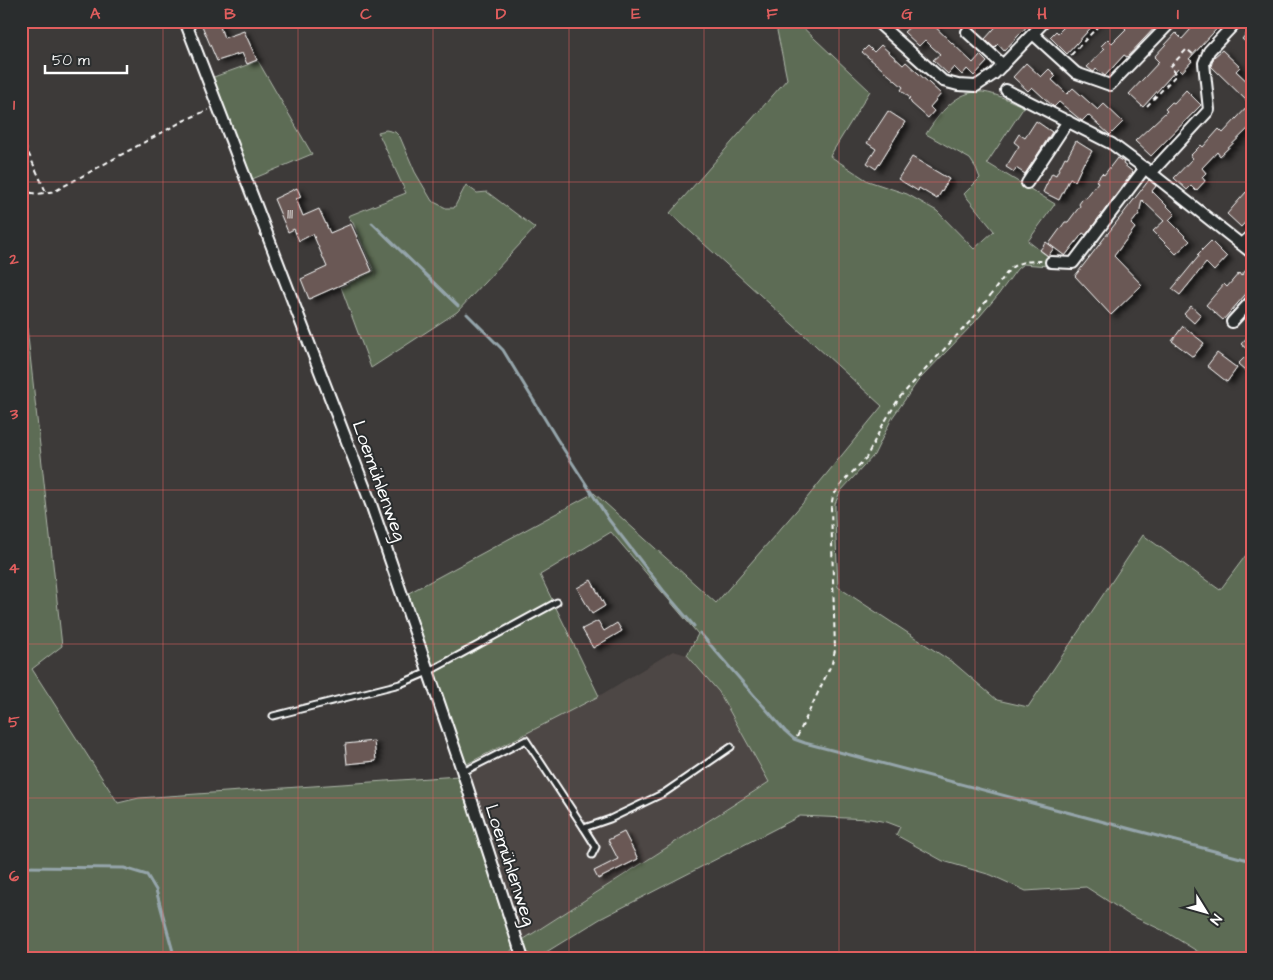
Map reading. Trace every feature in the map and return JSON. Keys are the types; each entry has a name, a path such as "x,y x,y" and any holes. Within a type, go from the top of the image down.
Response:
{"street":[{"name":"Loemühlenweg","path":"185,21 371,504 463,772 523,959"},
{"path":"876,21 943,80 958,85 976,86 994,74 1045,21"},
{"path":"1033,34 1076,73 1110,85 1172,21"},
{"path":"1051,262 1073,263 1148,171 1209,110 1204,63 1209,51 1237,21"},
{"path":"967,32 1003,64"},
{"path":"1006,90 1112,144 1252,253"},
{"path":"1027,183 1068,121"},
{"path":"1242,244 1252,235"},
{"path":"1232,322 1252,300"}],"lane":[{"path":"273,716 400,684 428,672 557,602"},
{"path":"463,772 526,740 596,847 592,855"},
{"path":"584,828 610,820 664,793 731,747"}],"path":[{"path":"1064,62 1102,21"},
{"path":"1147,106 1177,74 1170,67 1187,49 1195,57"},
{"path":"21,191 38,194 55,190 183,120 217,106"},
{"path":"21,137 46,192"},
{"path":"797,737 832,663 835,650 831,507 833,496 843,482 866,458 899,398 976,315 1009,270 1014,265 1025,261 1051,262"}],"shaded area":[{"path":"673,651 687,655 719,692 769,782 521,941 463,766 599,696"}],"green space":[{"path":"775,21 796,21 870,91 830,156 868,181 907,194 937,211 974,249 994,231 964,194 980,178 976,168 970,159 926,134 942,112 957,99 974,92 983,92 999,96 1024,107 987,163 1055,204 1028,241 1061,267 1023,264 1017,269 974,323 918,381 892,418 874,455 840,492 835,504 838,587 955,664 997,700 1028,707 1143,535 1220,590 1252,547 1252,959 1210,959 1166,932 1128,914 1086,887 1026,891 991,875 943,861 896,835 900,827 887,822 870,819 800,816 600,919 535,959 527,959 521,941 769,782 719,692 687,655 698,634 611,532 540,575 599,696 463,766 405,595 594,493 716,603 802,504 882,406 670,213 787,79"},
{"path":"258,61 312,154 250,180 211,78"},
{"path":"386,130 395,132 400,137 415,172 432,201 446,208 454,208 466,185 477,193 487,192 535,228 457,312 371,368 341,287 374,271 353,223 348,216 406,193 378,132"},
{"path":"21,273 62,646 32,669 118,803 139,798 458,776 514,947 505,959 21,959"}],"building":[{"path":"200,21 218,21 224,38 244,31 257,60 247,64 242,53 217,61"},
{"path":"906,21 929,21 973,63 980,55 987,62 974,76 967,69 962,75 954,67 948,74 933,60 940,54 925,40 919,46 904,32 911,26"},
{"path":"1001,21 1032,21 1004,51 998,44 994,48 985,39"},
{"path":"1070,21 1097,21 1067,54 1050,37 1056,31 1058,33"},
{"path":"1127,21 1161,21 1127,57 1124,55 1105,76 1096,69 1094,72 1092,71 1087,67 1104,49 1101,46 1108,39 1112,43 1126,29 1123,26"},
{"path":"1198,21 1224,21 1189,59 1192,61 1182,72 1178,68 1143,107 1129,94 1159,62 1154,57 1176,33 1182,39"},
{"path":"1252,27 1252,47 1242,39"},
{"path":"881,45 903,65 906,62 941,94 930,107 934,111 928,118 911,103 908,99 910,98 901,90 903,87 862,52 868,46 874,52"},
{"path":"1222,50 1240,67 1236,71 1252,86 1252,125 1220,156 1217,152 1202,168 1206,173 1202,177 1205,181 1196,191 1191,186 1187,190 1174,178 1193,158 1190,156 1201,145 1203,147 1219,129 1223,133 1250,104 1211,66 1214,57"},
{"path":"1026,63 1041,77 1049,69 1056,76 1052,80 1067,94 1073,88 1098,110 1104,104 1123,122 1110,135 1088,115 1082,121 1059,102 1054,107 1032,87 1028,91 1013,77"},
{"path":"1186,90 1201,105 1151,156 1135,141"},
{"path":"888,111 905,122 876,169 867,163 876,149 867,143"},
{"path":"1036,121 1052,132 1025,174 1016,168 1014,172 1006,167 1019,146 1014,142 1019,134 1025,138"},
{"path":"1076,141 1092,151 1084,162 1075,181 1070,178 1059,200 1043,192 1052,173 1056,175"},
{"path":"912,157 949,179 937,199 919,188 918,191 898,179"},
{"path":"1117,158 1124,162 1123,164 1133,172 1086,235 1083,233 1065,256 1049,244 1065,222 1068,222 1080,206 1079,204 1084,197 1086,198 1098,182 1096,181 1102,173 1104,175"},
{"path":"1149,180 1156,186 1152,191 1175,214 1169,220 1190,241 1176,254 1153,231 1164,221 1142,200 1139,214 1131,224 1135,228 1114,256 1142,285 1111,315 1075,276"},
{"path":"297,188 301,197 296,199 303,216 319,209 330,233 351,224 372,271 309,299 301,279 327,267 313,234 299,241 294,229 288,232 274,199"},
{"path":"1246,192 1252,197 1252,215 1241,227 1227,214"},
{"path":"1211,241 1227,257 1214,271 1206,263 1180,295 1172,289 1199,256 1197,255"},
{"path":"1046,242 1054,248 1048,256 1040,250"},
{"path":"1247,269 1252,273 1252,287 1223,320 1206,305 1224,284 1227,287 1239,273 1241,276"},
{"path":"1191,306 1201,315 1194,323 1184,314"},
{"path":"1183,326 1204,343 1193,357 1172,341"},
{"path":"1252,332 1252,376 1238,364 1250,352 1241,344"},
{"path":"1217,353 1237,368 1227,382 1207,366"},
{"path":"591,580 605,606 592,614 577,588"},
{"path":"598,621 604,631 617,623 622,631 593,648 582,629"},
{"path":"374,741 376,761 347,764 345,744"},
{"path":"624,832 638,859 598,879 594,871 618,859 608,840"}],"waterway":[{"path":"372,223 458,306"},
{"path":"467,314 503,350 609,520 663,590 694,626"},
{"path":"700,633 794,739 1252,861"},
{"path":"21,867 124,868 147,875 156,890 175,959"}]}
